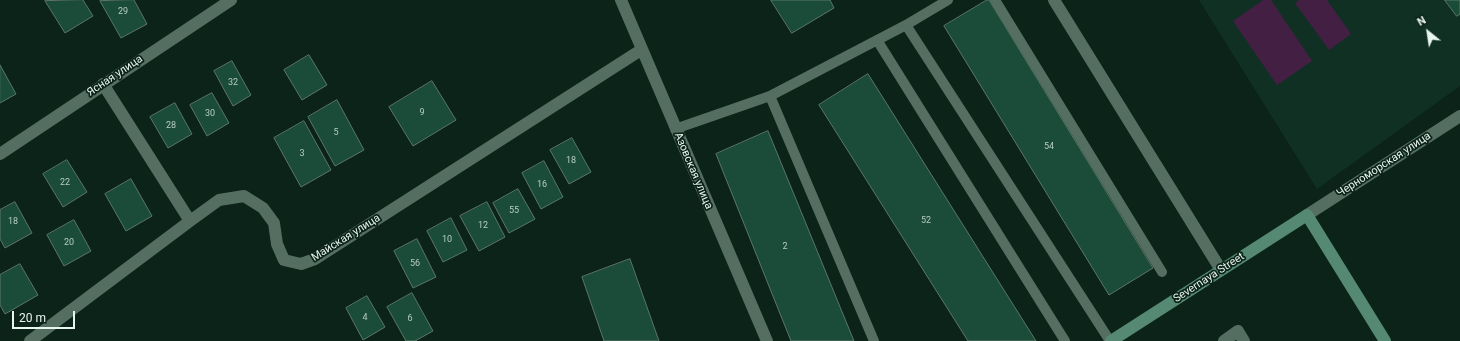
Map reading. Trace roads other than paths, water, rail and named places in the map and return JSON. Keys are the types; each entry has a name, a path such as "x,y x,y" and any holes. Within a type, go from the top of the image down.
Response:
{"street":[{"name":"Ясная улица","path":"0,154 231,0"},
{"name":"Азовская улица","path":"621,0 641,50 767,341"},
{"path":"1054,0 1221,270"},
{"name":"Майская улица","path":"190,221 219,200 244,196 263,208 274,223 276,244 284,260 301,264 315,259 641,50"},
{"path":"30,341 190,221 103,84"},
{"name":"Черноморская улица","path":"1307,214 1460,116"},
{"path":"1307,214 1385,341"},
{"name":"Severnaya Street","path":"1110,341 1307,214"},
{"path":"1224,341 1241,336"}],"lane":[{"path":"675,129 770,96 906,25 948,0"},
{"path":"995,0 1162,272"},
{"path":"906,25 1110,341"},
{"path":"877,40 1065,341"},
{"path":"770,96 874,341"}]}
